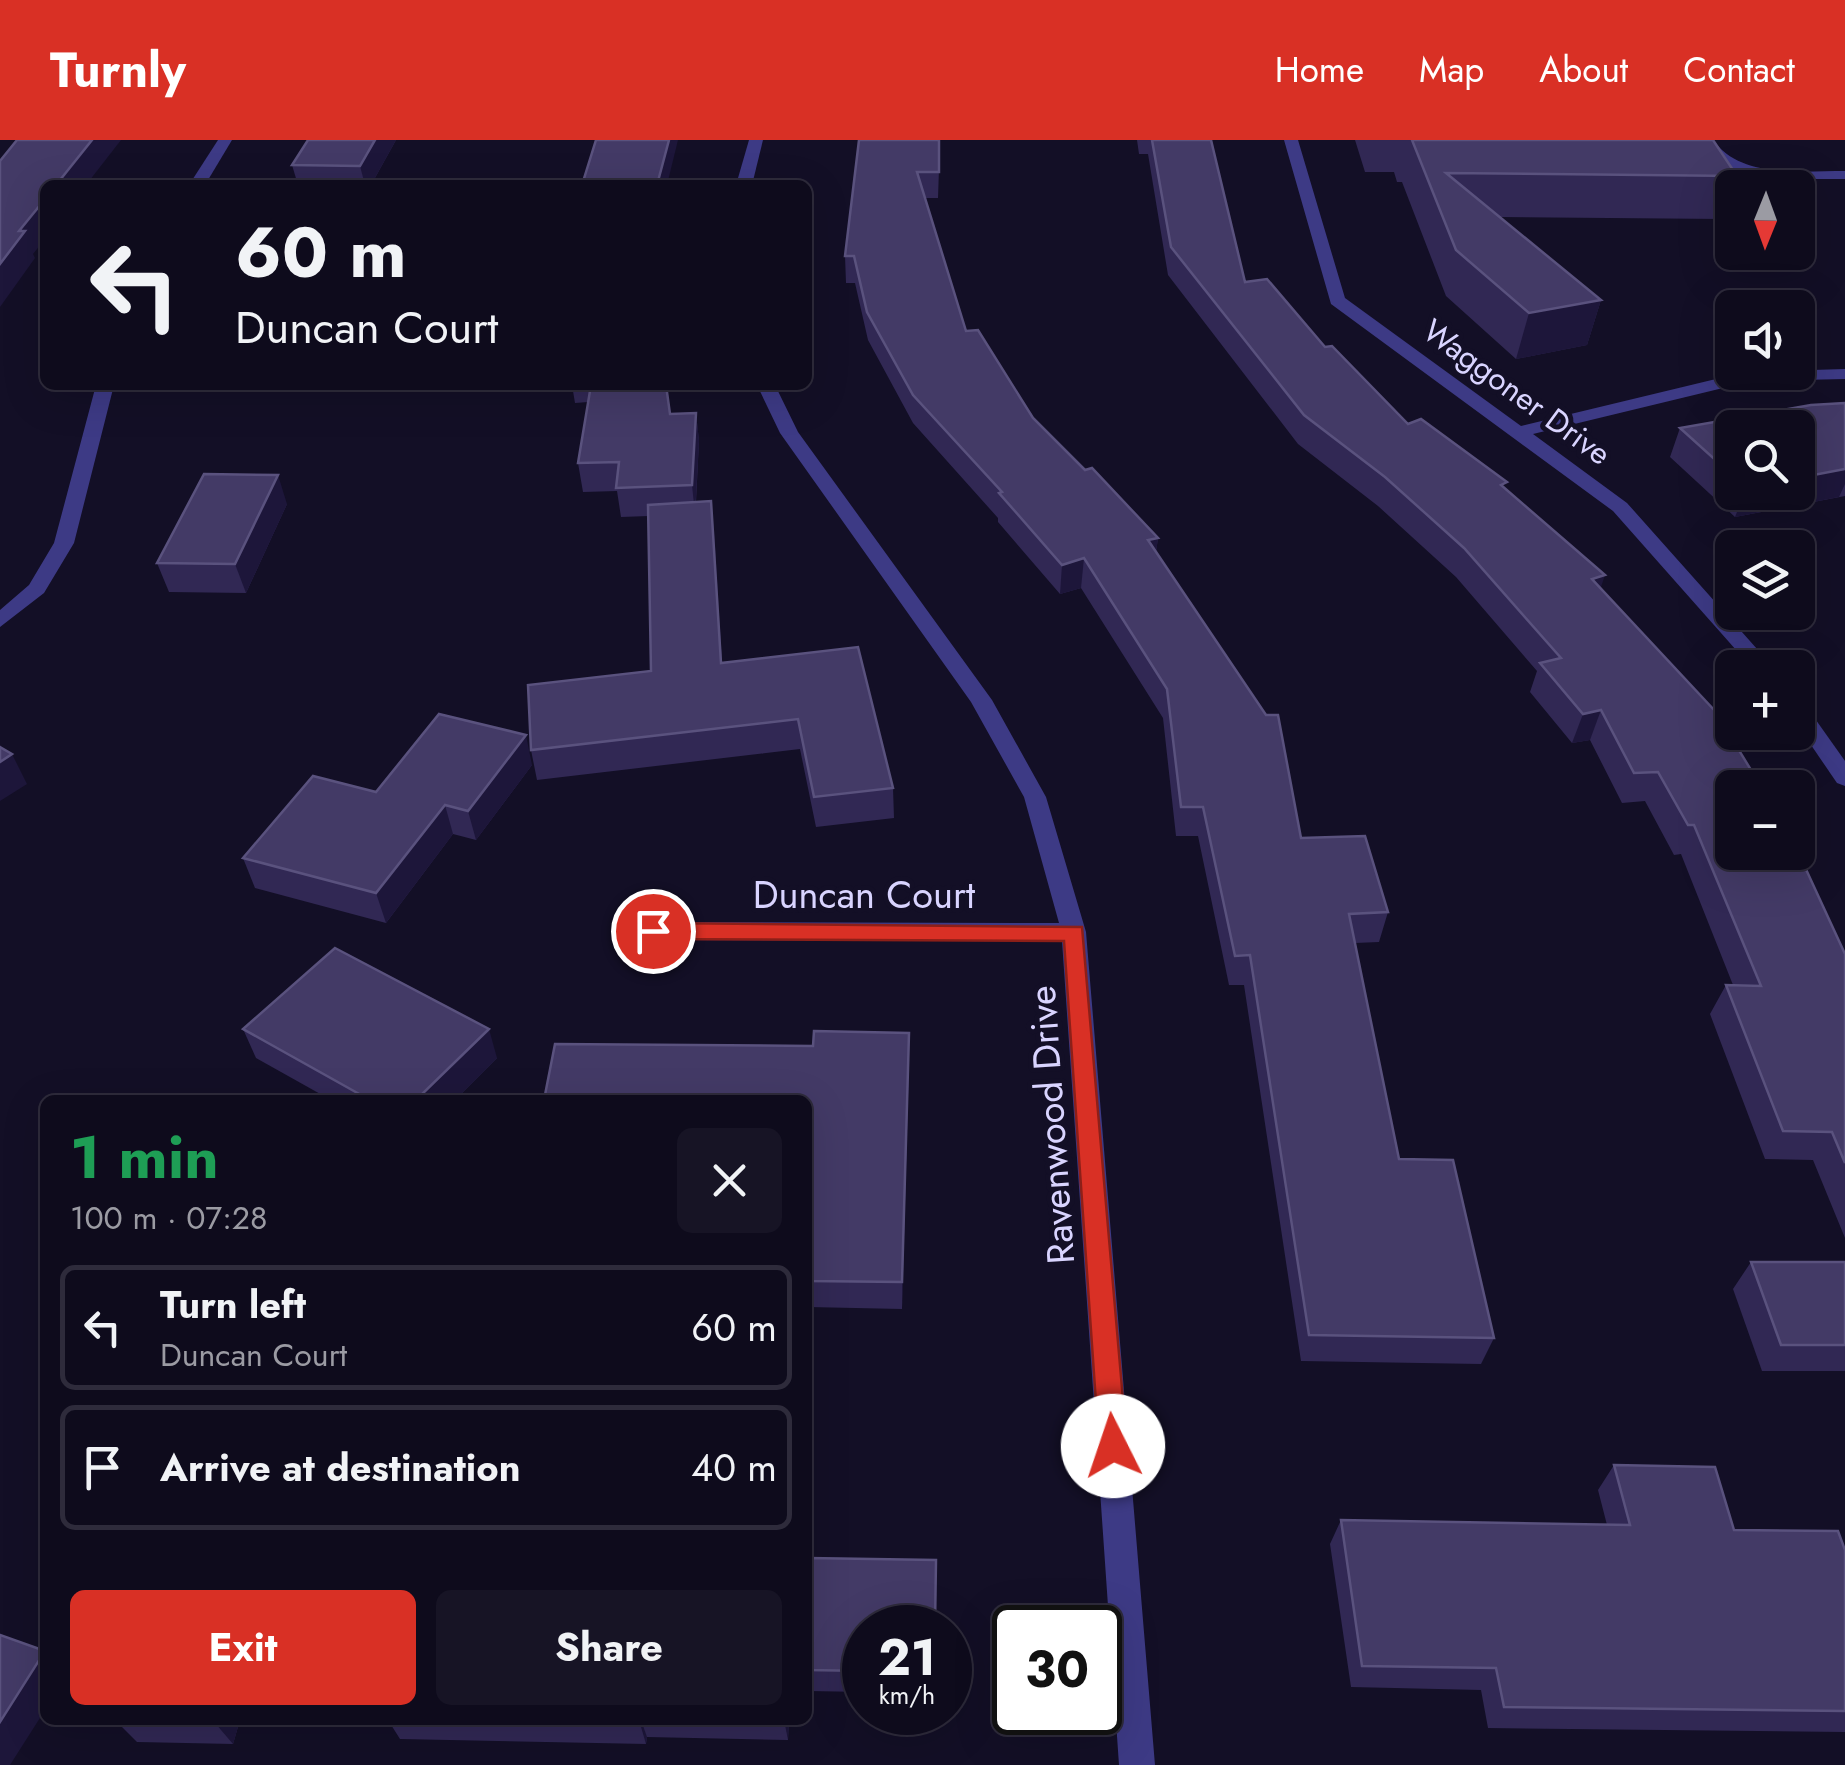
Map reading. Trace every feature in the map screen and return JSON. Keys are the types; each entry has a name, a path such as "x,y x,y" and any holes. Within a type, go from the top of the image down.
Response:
{"street":[{"path":"200,180 225,140"},
{"path":"745,180 756,140"},
{"name":"Waggoner Drive","path":"1292,140 1337,300 1620,507 1748,650"},
{"path":"1706,140 1721,161 1774,174 1845,175"},
{"path":"1516,433 1752,376 1845,374"},
{"path":"0,620 37,589 64,543 105,390"},
{"name":"Ravenwood Drive","path":"768,390 789,433 981,700 1035,797 1074,932 1138,1765"},
{"path":"1815,735 1845,778"},
{"name":"Duncan Court","path":"653,931 1074,932"}],"building":[{"path":"17,140 92,140 60,180 40,180 40,205 0,264 0,161"},
{"path":"308,140 375,140 360,166 292,165"},
{"path":"596,140 669,140 658,180 584,180"},
{"path":"859,140 939,140 939,172 917,172 966,331 978,330 1033,418 1085,470 1092,468 1158,538 1148,540 1266,715 1278,715 1301,838 1365,836 1388,912 1349,914 1399,1159 1453,1160 1494,1338 1309,1335 1250,955 1235,956 1203,807 1181,807 1167,689 1084,558 1062,565 913,395 867,312 854,256 845,256"},
{"path":"1152,140 1211,140 1245,282 1267,279 1325,347 1332,346 1408,424 1421,419 1507,482 1501,485 1605,575 1592,579 1715,711 1715,750 1739,750 1751,770 1715,770 1715,870 1806,870 1845,954 1845,1163 1832,1132 1783,1131 1726,985 1761,986 1694,825 1688,825 1658,772 1634,773 1601,710 1583,714 1540,663 1561,658 1464,548 1385,477 1304,415 1171,247"},
{"path":"1412,140 1713,140 1733,170 1715,170 1715,176 1446,173 1601,300 1529,313 1456,250"},
{"path":"590,390 667,390 670,414 696,413 692,485 616,488 619,462 578,463"},
{"path":"1845,403 1845,469 1815,475 1815,410 1783,410"},
{"path":"1715,422 1715,460 1680,428"},
{"path":"204,474 278,475 235,564 157,563"},
{"path":"711,501 721,663 858,647 893,788 814,797 798,719 531,750 528,685 651,671 648,505"},
{"path":"439,714 526,735 468,811 445,805 376,893 243,858 313,776 376,792"},
{"path":"0,747 12,754 0,762"},
{"path":"335,948 489,1029 421,1095 361,1095 243,1029"},
{"path":"814,1031 909,1033 902,1282 812,1281 812,1095 545,1095 555,1044 813,1046"},
{"path":"1751,1262 1845,1262 1845,1345 1781,1345"},
{"path":"1614,1465 1715,1467 1734,1530 1838,1531 1845,1550 1845,1711 1504,1707 1496,1668 1362,1666 1341,1520 1630,1525"},
{"path":"812,1558 936,1560 935,1605 842,1605 842,1671 812,1670"},
{"path":"0,1635 40,1649 40,1659 0,1722"}],"route":[{"path":"653,931 1074,932 1113,1446"}]}
